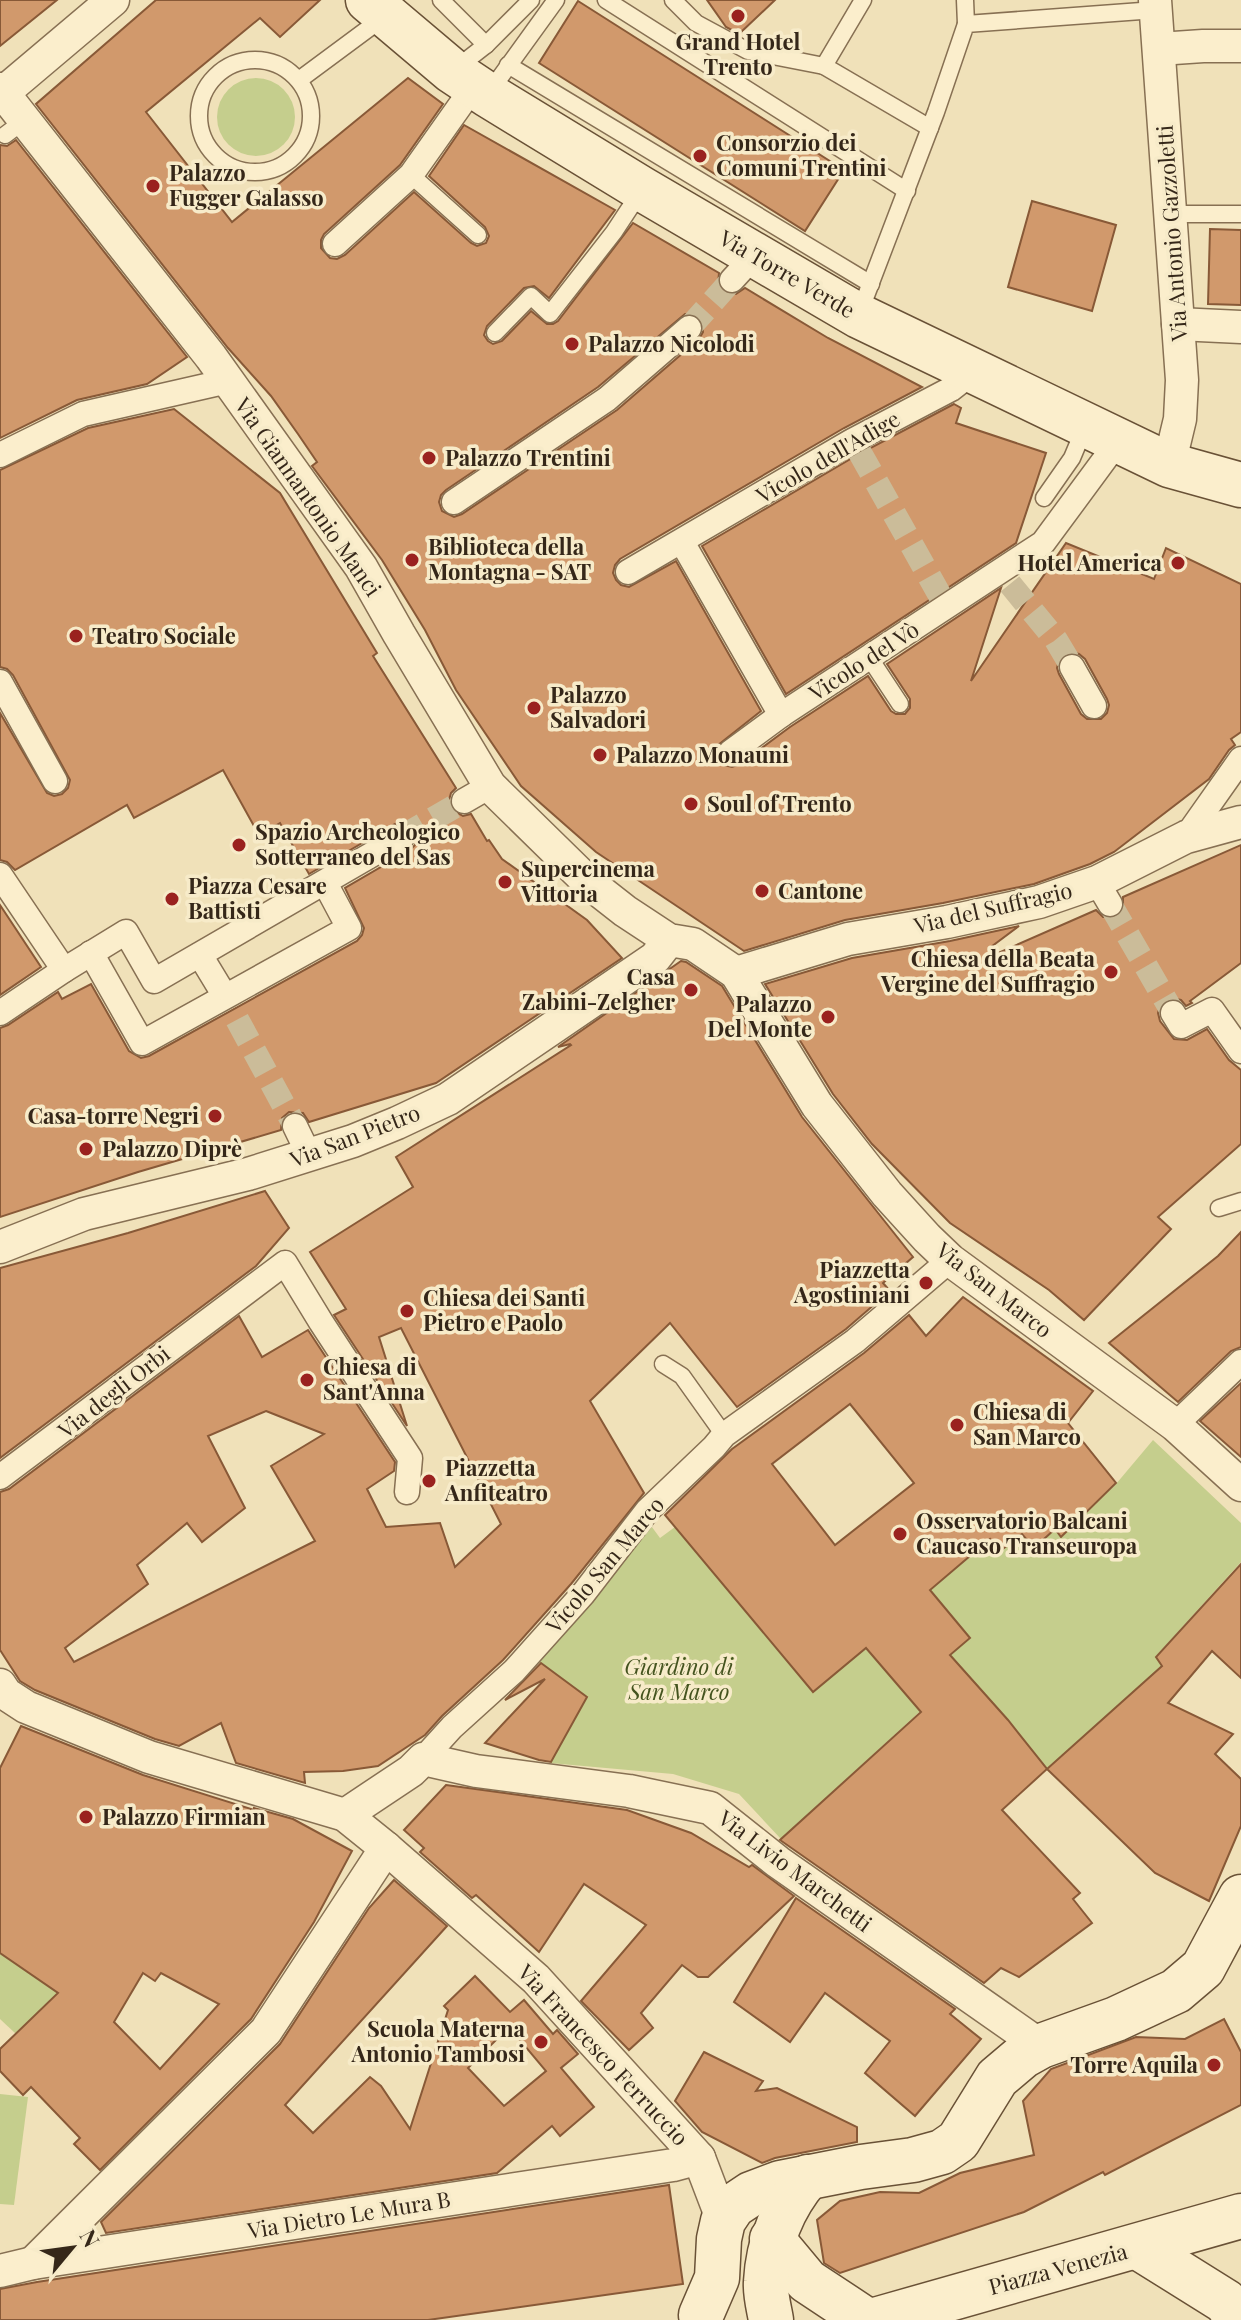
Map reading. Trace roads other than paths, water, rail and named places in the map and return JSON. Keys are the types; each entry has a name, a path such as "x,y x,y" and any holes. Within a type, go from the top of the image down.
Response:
{"main road":[{"name":"Via Torre Verde","path":"377,8 482,72 744,268 865,300 974,371 1169,465 1241,485"},
{"path":"753,2320 696,2318 717,2278 723,2221 733,2206 751,2194 780,2183 913,2160 942,2152 958,2141 997,2078 1023,2056 1176,1991 1203,1968 1241,1897"},
{"path":"771,2320 765,2284 772,2239 797,2190 808,2177"},
{"name":"Piazza Venezia","path":"858,2319 1138,2247 1241,2216"},
{"path":"772,2239 807,2281 858,2319"},
{"path":"1138,2247 1226,2302 1238,2320"}],"street":[{"path":"2,91 113,0"},
{"name":"Via Antonio Gazzoletti","path":"1155,5 1182,380 1180,419 1169,465"},
{"path":"1159,49 1241,46"},
{"path":"335,244 411,175 482,72"},
{"name":"Via Giannantonio Manci","path":"2,91 15,127 228,381 361,567 399,634 477,794 625,911 669,940 693,944 736,973"},
{"path":"1178,324 1241,327"},
{"path":"454,502 482,488 607,399 689,328"},
{"name":"Vicolo dell'Adige","path":"628,572 855,446 951,389 974,371"},
{"path":"0,455 83,414 228,381"},
{"name":"Vicolo del Vò","path":"731,752 944,602 1005,578 1043,543 1103,433"},
{"path":"682,542 739,629 781,715"},
{"path":"1072,667 1094,706"},
{"path":"0,682 55,781"},
{"path":"1186,837 1241,759"},
{"name":"Via del Suffragio","path":"736,973 848,939 1039,902 1104,893 1186,837 1241,822"},
{"path":"0,1013 126,932 154,981 402,837"},
{"path":"1,877 57,974"},
{"path":"91,953 142,1043 349,928 325,883"},
{"name":"Via San Pietro","path":"0,1247 84,1214 248,1174 353,1141 448,1099 655,958 669,940"},
{"path":"200,955 220,988"},
{"name":"Via San Marco","path":"736,973 817,1105 887,1194 927,1238 950,1260 1175,1425 1241,1485"},
{"path":"1173,1013 1181,1026 1212,1010 1241,1051"},
{"path":"295,1126 309,1155"},
{"name":"Vicolo San Marco","path":"414,1764 514,1671 583,1594 647,1511 724,1435 855,1341 950,1260"},
{"name":"Via degli Orbi","path":"0,1477 285,1263 410,1458 407,1492"},
{"path":"1175,1425 1241,1362"},
{"path":"2,1695 149,1757 345,1815 414,1764"},
{"name":"Via Livio Marchetti","path":"414,1764 629,1791 710,1808 778,1862 1041,2046"},
{"name":"Via Francesco Ferruccio","path":"345,1815 536,1979 699,2158 723,2221"},
{"path":"33,2263 266,2031 386,1848"},
{"name":"Via Dietro Le Mura B","path":"0,2271 33,2263 673,2165 699,2158"}],"lane":[{"path":"441,0 482,72 865,300 966,24 965,0"},
{"path":"482,72 531,0"},
{"path":"482,72 556,0"},
{"path":"606,0 907,191"},
{"path":"673,0 696,23 748,51 824,66 930,128"},
{"path":"824,66 863,0"},
{"path":"966,24 1155,5"},
{"path":"299,80 377,8"},
{"path":"250,60 268,61 285,68 299,80 308,97 312,115 309,135 300,151 285,164 268,172 249,173 231,168 215,157 204,142 198,124 199,105 205,88 217,74 232,64 250,60"},
{"path":"411,175 478,235"},
{"path":"495,333 531,296 550,314 614,232 642,189"},
{"path":"1171,214 1241,214"},
{"path":"1044,498 1072,458 1103,433"},
{"path":"869,657 900,704"},
{"path":"1219,1208 1241,1201"},
{"path":"663,1364 682,1376 724,1435"}],"tunnel":[{"path":"689,328 732,280"},
{"path":"859,451 942,599"},
{"path":"1010,584 1056,640 1072,667"},
{"path":"402,837 464,801"},
{"path":"1110,904 1173,1013"},
{"path":"220,988 295,1126"}],"place":[{"name":"Grand Hotel Trento","path":"738,16"},
{"name":"Consorzio dei Comuni Trentini","path":"700,156"},
{"name":"Palazzo Fugger Galasso","path":"153,186"},
{"name":"Palazzo Nicolodi","path":"572,344"},
{"name":"Palazzo Trentini","path":"429,458"},
{"name":"Biblioteca della Montagna - SAT","path":"412,560"},
{"name":"Hotel America","path":"1178,563"},
{"name":"Teatro Sociale","path":"76,636"},
{"name":"Palazzo Salvadori","path":"534,708"},
{"name":"Palazzo Monauni","path":"600,755"},
{"name":"Soul of Trento","path":"691,804"},
{"name":"Spazio Archeologico Sotterraneo del Sas","path":"239,845"},
{"name":"Supercinema Vittoria","path":"505,882"},
{"name":"Cantone","path":"762,891"},
{"name":"Piazza Cesare Battisti","path":"172,899"},
{"name":"Chiesa della Beata Vergine del Suffragio","path":"1111,972"},
{"name":"Casa Zabini-Zelgher","path":"691,990"},
{"name":"Palazzo Del Monte","path":"828,1017"},
{"name":"Casa-torre Negri","path":"215,1116"},
{"name":"Palazzo Diprè","path":"86,1149"},
{"name":"Piazzetta Agostiniani","path":"926,1283"},
{"name":"Chiesa dei Santi Pietro e Paolo","path":"407,1311"},
{"name":"Chiesa di Sant'Anna","path":"307,1380"},
{"name":"Chiesa di San Marco","path":"957,1425"},
{"name":"Piazzetta Anfiteatro","path":"429,1481"},
{"name":"Osservatorio Balcani Caucaso Transeuropa","path":"900,1534"},
{"name":"Palazzo Firmian","path":"86,1817"},
{"name":"Scuola Materna Antonio Tambosi","path":"541,2042"},
{"name":"Torre Aquila","path":"1214,2065"}],"park label":[{"name":"Giardino di San Marco","path":"679,1680"}]}
